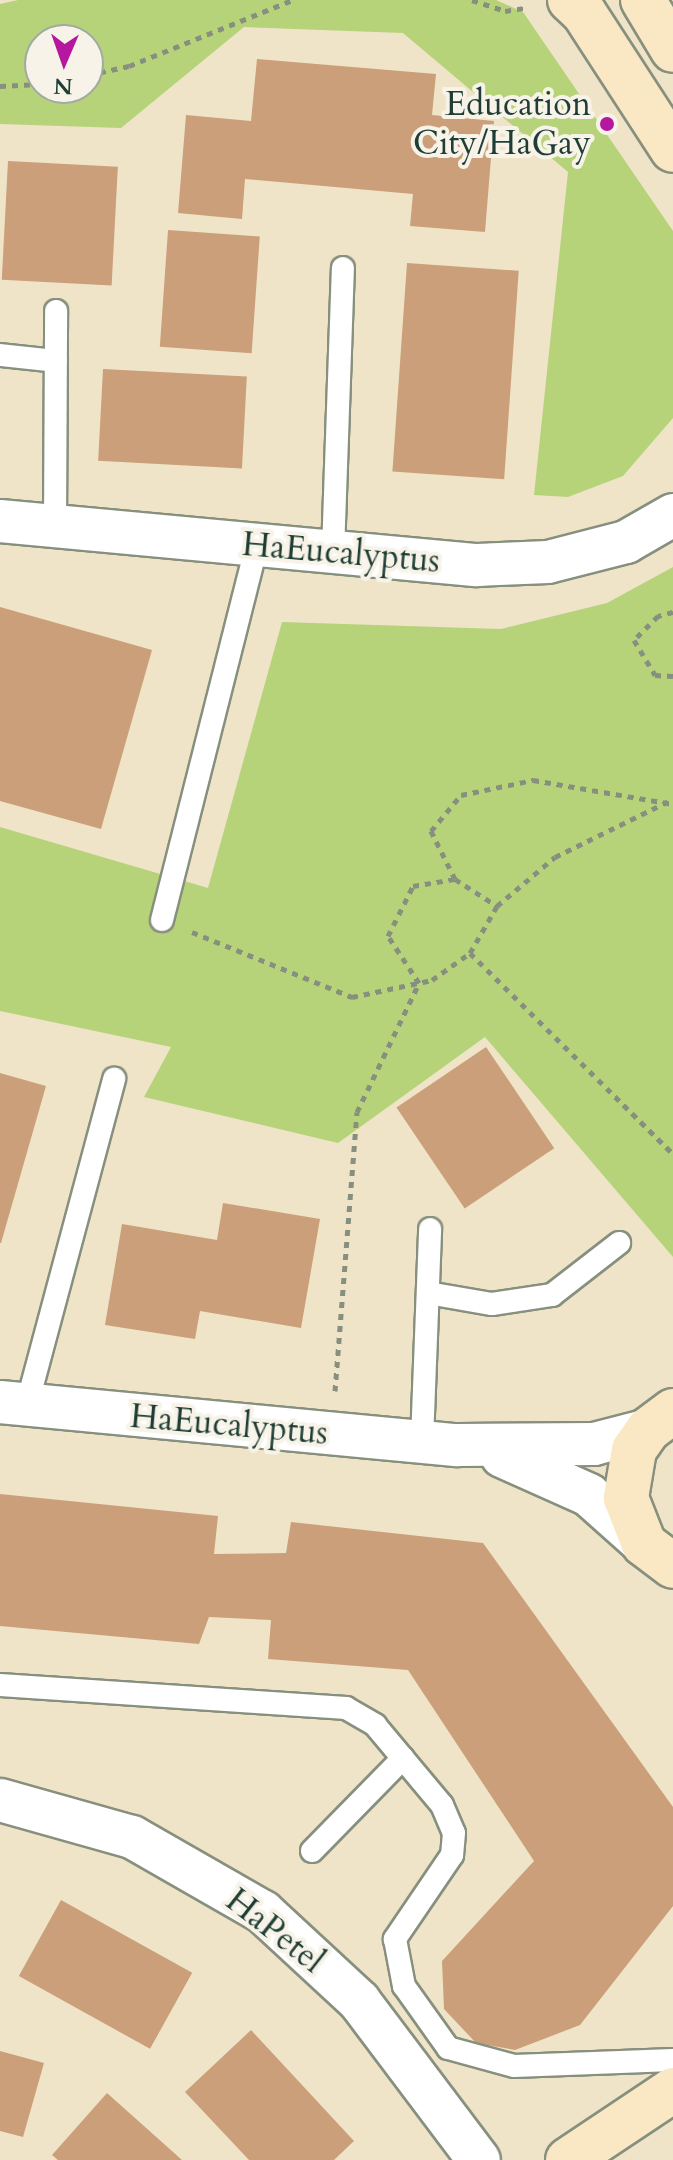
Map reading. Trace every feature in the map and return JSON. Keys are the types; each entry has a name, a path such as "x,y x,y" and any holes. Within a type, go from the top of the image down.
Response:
{"street":[{"path":"643,0 673,50"},
{"path":"551,4 584,13 673,150"},
{"name":"HaEucalyptus","path":"0,521 477,565 548,562 626,542 673,515"},
{"name":"HaEucalyptus","path":"13,1405 440,1443 594,1444 660,1420"},
{"path":"659,1555 632,1523 626,1474 660,1420"},
{"name":"HaEucalyptus","path":"440,1443 522,1461 589,1495 659,1555"},
{"name":"HaPetel","path":"0,1800 132,1837 263,1912 359,2001 479,2160"},
{"path":"568,2160 673,2090"}],"lane":[{"path":"333,552 343,268"},
{"path":"55,526 56,311"},
{"path":"0,355 56,361"},
{"path":"162,920 257,545"},
{"path":"13,1405 114,1079"},
{"path":"430,1229 428,1293 440,1443"},
{"path":"428,1293 492,1304 552,1295 619,1243"},
{"path":"0,1685 346,1708 375,1725 442,1805 454,1833 452,1855 395,1939 404,1986 448,2048 514,2066 673,2060"},
{"path":"312,1851 403,1758"}],"path":[{"path":"104,71 129,66 292,0"},
{"path":"472,0 505,11 551,4"},
{"path":"0,86 24,85"},
{"path":"673,612 658,616 634,640 655,675 673,676"},
{"path":"497,906 455,879 431,831 461,795 533,780 673,802"},
{"path":"162,920 352,997 432,980 470,953 497,906 555,857 665,802"},
{"path":"419,983 388,936 413,886 455,879"},
{"path":"470,953 673,1154"},
{"path":"331,1434 357,1112 419,983"}],"green space":[{"path":"18,0 496,0 523,12 673,231 673,418 623,476 568,497 534,495 568,172 403,33 244,27 121,128 0,124 0,4"},
{"path":"673,567 673,1257 485,1037 338,1143 144,1097 171,1047 0,1011 0,827 208,888 282,622 501,629 607,603"}],"building":[{"path":"257,59 436,74 432,115 494,121 485,232 410,226 413,194 245,179 242,219 178,213 186,115 251,121"},
{"path":"8,161 118,167 112,286 2,280"},
{"path":"168,230 260,236 252,353 160,347"},
{"path":"407,263 519,271 504,479 392,471"},
{"path":"103,369 247,377 242,468 98,461"},
{"path":"0,607 152,650 101,829 0,801"},
{"path":"486,1047 554,1148 465,1209 396,1107"},
{"path":"0,1073 46,1086 1,1243 0,1243"},
{"path":"223,1203 320,1219 301,1328 200,1311 195,1339 105,1325 122,1224 217,1240"},
{"path":"0,1494 218,1516 214,1554 286,1553 291,1522 483,1543 673,1807 673,1906 580,2025 515,2050 476,2043 444,2009 442,1961 534,1861 408,1670 268,1659 271,1620 209,1617 199,1644 0,1626"},
{"path":"61,1900 192,1973 150,2049 19,1976"},
{"path":"251,2030 354,2141 334,2160 249,2160 185,2092"},
{"path":"0,2051 44,2063 23,2137 0,2131"},
{"path":"107,2093 182,2160 58,2160 52,2155"}],"place":[{"name":"Education City/HaGay","path":"607,124"}]}
